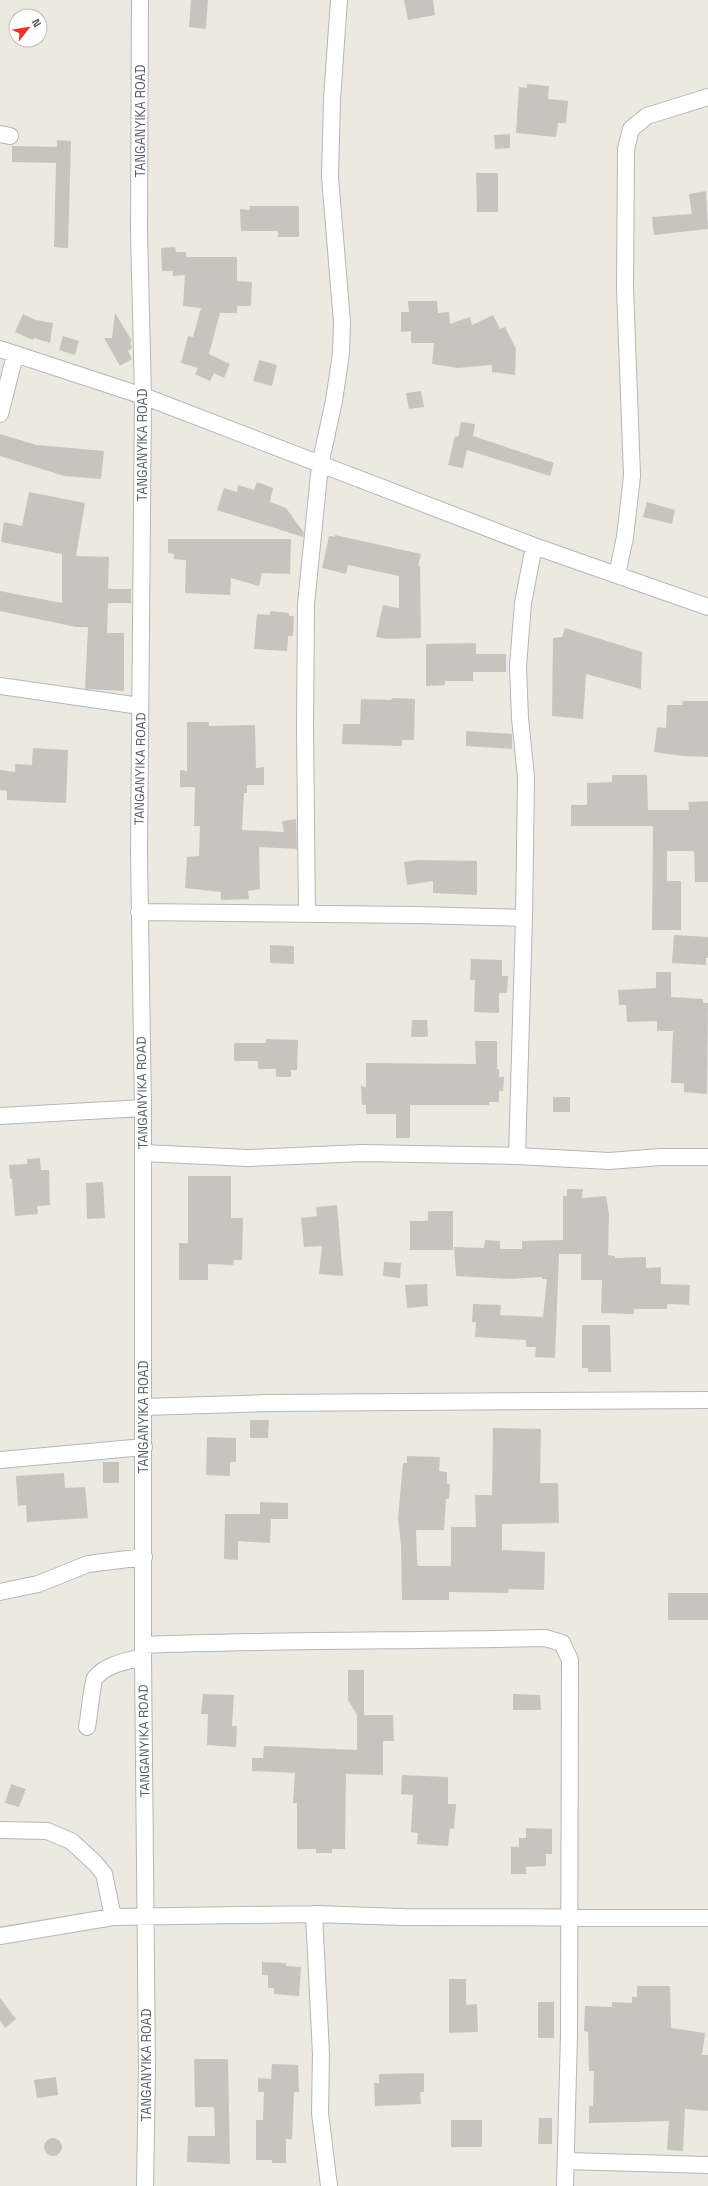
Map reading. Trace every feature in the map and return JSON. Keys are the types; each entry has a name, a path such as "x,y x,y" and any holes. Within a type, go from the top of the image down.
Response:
{"street":[{"name":"TANGANYIKA ROAD","path":"140,0 139,231 142,396 139,912 144,1153 143,1651 147,2069 145,2186"},
{"path":"307,914 305,728 306,604 320,465 334,401 341,353 342,322 330,177 332,99 339,0"},
{"path":"617,575 625,537 632,476 625,288 626,149 631,129 647,116 708,97"},
{"path":"0,349 142,396 534,546 708,607"},
{"path":"0,414 15,355"},
{"path":"517,1156 524,918 526,777 520,718 518,666 523,603 534,546"},
{"path":"0,686 140,706"},
{"path":"139,912 524,918"},
{"path":"0,1116 143,1108"},
{"path":"144,1153 248,1158 362,1153 517,1156 609,1161 661,1157 708,1157"},
{"path":"143,1407 268,1403 708,1400"},
{"path":"0,1460 144,1447"},
{"path":"0,1592 38,1584 88,1564 144,1557"},
{"path":"87,1727 94,1679 103,1671 143,1651 257,1641 368,1642 545,1638 562,1643 570,1660 569,1918 565,2186"},
{"path":"0,1830 47,1831 70,1841 95,1863 104,1874 113,1917"},
{"path":"314,1914 321,2054 320,2113 329,2186"},
{"path":"0,1936 113,1917 314,1914 569,1918 708,1918"},
{"path":"566,2161 708,2165"}],"building":[{"path":"191,0 208,0 206,29 189,27"},
{"path":"404,0 433,0 435,15 408,20"},
{"path":"527,84 549,86 548,99 568,101 566,123 558,123 556,137 516,133 519,87 527,88"},
{"path":"510,134 510,148 495,149 494,135"},
{"path":"57,140 71,141 68,248 54,247 56,163 12,162 12,146 57,147"},
{"path":"476,173 498,173 498,212 477,212"},
{"path":"706,191 708,229 654,235 652,217 692,214 689,194"},
{"path":"250,206 299,206 299,237 278,237 278,231 241,231 240,209 249,210"},
{"path":"175,247 176,252 186,252 186,257 237,257 237,281 252,282 251,306 237,306 237,313 220,313 209,354 230,364 224,378 214,373 210,381 195,374 198,368 181,363 188,336 193,337 201,308 183,306 185,275 173,276 173,271 162,271 161,248"},
{"path":"408,301 437,301 438,313 449,312 450,324 470,317 472,325 493,315 500,329 505,327 516,349 515,375 492,372 492,365 458,368 432,364 434,343 411,343 411,331 401,332 401,312 409,312"},
{"path":"115,313 132,341 130,342 132,348 128,351 132,359 120,366 104,338 112,338"},
{"path":"23,314 36,320 53,323 50,343 34,338 33,340 15,332"},
{"path":"63,336 79,341 75,355 59,350"},
{"path":"259,360 277,365 272,386 253,381"},
{"path":"421,391 424,407 409,409 406,393"},
{"path":"461,422 475,424 473,436 554,463 550,476 467,450 463,468 448,465 455,436 458,437"},
{"path":"0,434 36,445 104,451 101,479 64,476 0,456"},
{"path":"257,482 273,488 270,502 286,508 304,533 303,537 217,510 224,488 237,492 238,485 254,490"},
{"path":"29,492 85,503 76,556 109,557 108,589 131,589 131,603 108,603 107,633 124,633 124,691 85,689 88,627 76,627 0,611 0,591 62,603 62,554 1,542 4,522 22,526"},
{"path":"647,502 675,510 672,524 643,517"},
{"path":"335,535 421,554 418,566 420,566 421,638 387,639 376,637 383,605 399,608 399,576 348,565 346,574 322,568 329,536 335,537"},
{"path":"168,539 291,539 290,574 262,573 259,586 231,578 230,595 185,593 186,560 174,559 174,554 168,553"},
{"path":"270,611 289,613 289,616 294,616 293,636 288,636 287,651 254,649 257,614 270,615"},
{"path":"565,628 642,652 641,689 586,674 583,719 552,716 553,638 562,637"},
{"path":"476,643 476,654 506,654 506,672 473,672 473,681 445,681 445,685 426,686 426,644"},
{"path":"392,698 415,699 414,740 402,740 402,746 342,744 343,724 360,724 361,699 391,700"},
{"path":"682,701 708,701 708,757 684,756 654,752 657,727 666,728 667,705 683,705"},
{"path":"187,722 209,722 209,726 255,725 256,768 264,767 264,785 247,785 247,793 244,793 242,830 284,832 282,821 296,819 297,849 259,847 260,889 248,891 249,899 221,900 221,892 185,888 187,857 199,856 200,826 194,826 195,787 180,787 180,770 187,771"},
{"path":"466,731 512,734 512,749 466,746"},
{"path":"33,748 68,750 66,803 7,800 7,791 0,790 0,770 15,772 15,764 32,765"},
{"path":"612,775 647,775 648,810 689,810 688,802 708,801 708,882 695,882 694,851 667,851 667,881 681,881 681,930 652,930 653,826 571,826 571,805 587,805 587,783 612,782"},
{"path":"418,860 477,861 477,895 433,893 433,881 407,885 404,862"},
{"path":"674,935 708,937 708,958 706,958 706,965 672,963"},
{"path":"270,945 294,946 294,964 270,963"},
{"path":"471,959 502,960 502,976 508,976 507,993 499,993 499,1013 474,1012 475,980 470,980"},
{"path":"656,972 671,972 671,997 703,999 703,1003 708,1003 707,1094 684,1092 684,1083 671,1083 673,1031 657,1031 657,1021 627,1022 626,1005 619,1005 618,990 656,988"},
{"path":"412,1020 427,1020 428,1037 411,1037"},
{"path":"266,1039 298,1040 297,1070 291,1070 291,1077 276,1077 276,1069 258,1069 258,1061 234,1061 234,1043 266,1043"},
{"path":"475,1041 497,1041 497,1069 499,1069 499,1077 504,1077 503,1091 499,1091 499,1102 489,1102 489,1105 410,1105 410,1138 396,1138 396,1114 366,1114 366,1105 362,1105 361,1086 366,1087 366,1063 476,1064"},
{"path":"553,1097 570,1097 570,1112 553,1112"},
{"path":"40,1158 41,1170 49,1170 50,1205 37,1206 38,1214 15,1216 12,1179 10,1179 9,1165 27,1164 27,1159"},
{"path":"188,1176 231,1176 231,1218 243,1218 242,1260 234,1260 233,1265 208,1264 208,1280 179,1280 179,1243 188,1243"},
{"path":"103,1182 105,1218 87,1219 86,1183"},
{"path":"567,1189 583,1189 582,1198 606,1196 609,1214 608,1255 615,1256 615,1258 646,1257 646,1268 661,1267 661,1284 690,1285 689,1305 667,1304 667,1309 634,1309 634,1314 601,1313 602,1280 581,1280 581,1254 559,1254 555,1358 535,1357 536,1347 526,1347 526,1340 475,1337 476,1322 472,1322 473,1304 501,1305 500,1315 543,1317 547,1279 542,1279 542,1277 510,1279 456,1276 454,1247 484,1248 485,1240 500,1241 500,1249 522,1249 522,1241 563,1240 563,1196 567,1196"},
{"path":"337,1205 343,1276 319,1274 322,1246 304,1247 301,1218 317,1216 316,1207"},
{"path":"428,1211 453,1211 453,1250 410,1250 410,1221 428,1221"},
{"path":"384,1262 401,1263 400,1278 383,1276"},
{"path":"427,1284 428,1306 407,1308 405,1285"},
{"path":"582,1325 610,1325 611,1372 588,1372 588,1368 582,1368"},
{"path":"250,1420 269,1420 268,1438 250,1438"},
{"path":"493,1428 541,1429 540,1483 558,1483 559,1523 502,1524 502,1550 545,1552 544,1590 509,1589 508,1593 449,1592 449,1600 402,1600 401,1544 398,1518 403,1463 407,1463 407,1456 440,1457 439,1471 447,1472 447,1484 450,1484 449,1499 446,1499 444,1530 416,1530 417,1560 418,1566 451,1566 451,1527 476,1527 475,1495 492,1495"},
{"path":"207,1437 236,1438 236,1462 230,1462 230,1476 206,1475"},
{"path":"103,1462 119,1462 119,1483 103,1483"},
{"path":"64,1473 65,1488 85,1487 88,1518 27,1522 26,1505 18,1506 16,1476"},
{"path":"260,1502 288,1503 288,1519 271,1519 270,1543 238,1541 238,1560 224,1559 225,1514 260,1514"},
{"path":"668,1593 708,1593 708,1620 668,1620"},
{"path":"348,1670 364,1670 364,1715 393,1715 394,1741 383,1741 383,1775 346,1774 345,1849 332,1849 332,1853 316,1853 316,1849 297,1849 297,1803 293,1803 295,1773 252,1771 252,1758 263,1758 264,1746 357,1750 357,1715 348,1700"},
{"path":"203,1694 234,1695 232,1726 237,1726 236,1747 207,1745 208,1714 201,1714"},
{"path":"513,1694 540,1695 541,1710 513,1710"},
{"path":"402,1775 448,1777 448,1804 456,1804 454,1829 450,1828 448,1846 417,1844 418,1833 411,1832 413,1795 401,1794"},
{"path":"11,1784 26,1789 19,1807 5,1803"},
{"path":"526,1828 552,1829 552,1854 546,1854 546,1866 526,1867 526,1874 511,1874 511,1847 519,1847 519,1838 526,1838"},
{"path":"262,1962 286,1963 286,1966 301,1967 299,1996 274,1994 274,1988 268,1988 268,1975 262,1975"},
{"path":"449,1979 466,1979 466,2005 477,2004 478,2032 449,2033"},
{"path":"637,1986 670,1986 671,2028 705,2033 702,2055 708,2055 708,2111 685,2109 683,2151 667,2150 669,2121 589,2123 589,2106 593,2106 594,2071 589,2071 588,2032 584,2031 585,2006 612,2007 612,2002 632,2003 632,1997 637,1997"},
{"path":"0,1998 16,2019 5,2028 0,2020"},
{"path":"538,2002 554,2002 554,2038 538,2038"},
{"path":"194,2059 228,2059 230,2164 187,2162 188,2136 215,2136 214,2107 195,2107"},
{"path":"272,2064 298,2065 299,2092 294,2092 292,2139 286,2139 286,2163 272,2163 272,2160 256,2160 256,2120 263,2120 264,2092 258,2092 258,2078 271,2079"},
{"path":"424,2073 424,2092 420,2092 421,2104 375,2106 374,2083 379,2083 379,2074"},
{"path":"56,2077 58,2095 37,2098 34,2080"},
{"path":"539,2118 552,2118 552,2144 538,2144"},
{"path":"451,2120 482,2120 482,2147 451,2147"},
{"path":"49,2138 57,2138 62,2143 60,2154 57,2156 49,2156 44,2151 44,2143"}]}
